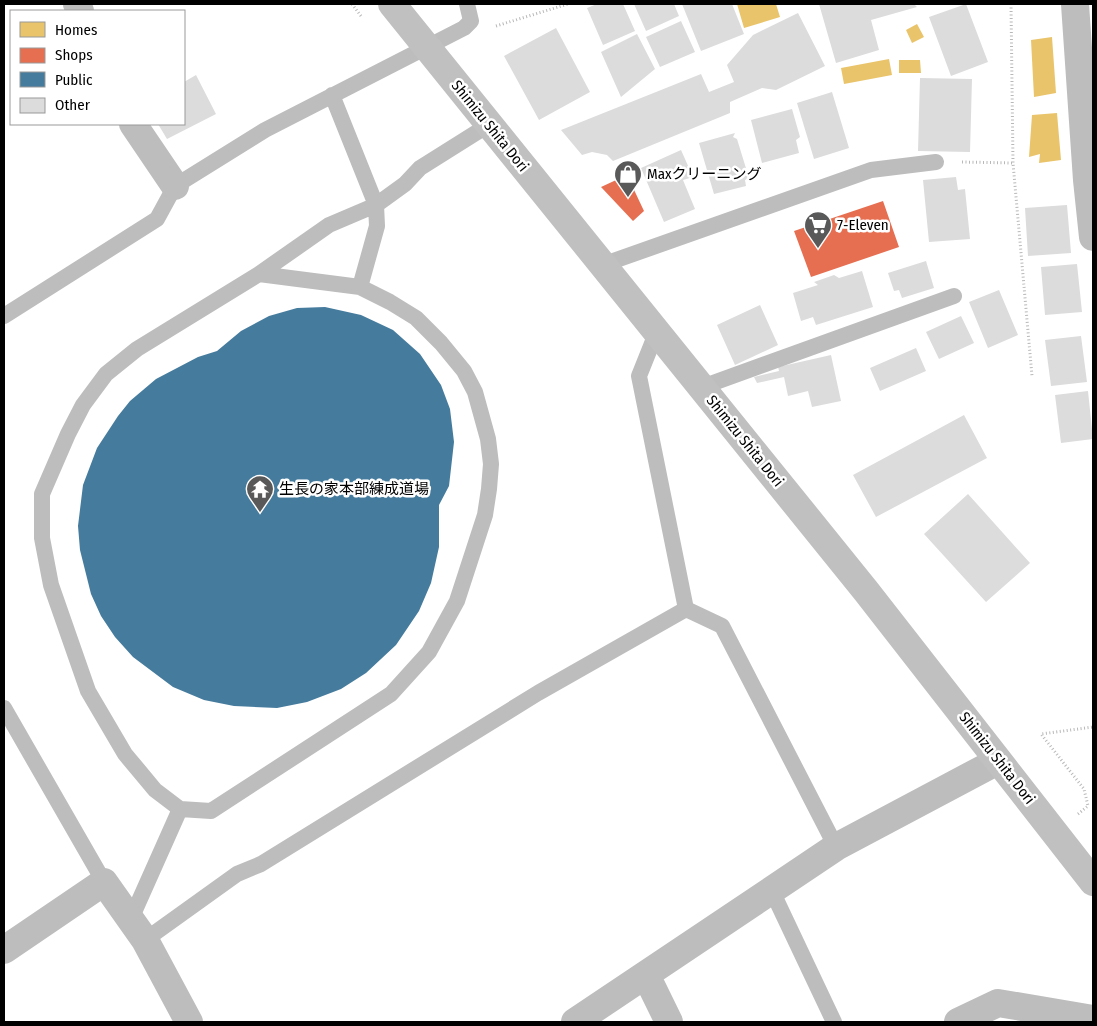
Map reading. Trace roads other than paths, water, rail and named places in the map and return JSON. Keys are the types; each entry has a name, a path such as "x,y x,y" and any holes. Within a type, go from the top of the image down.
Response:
{"street":[{"name":"Shimizu Shita Dori","path":"392,4 866,591 1093,882"},
{"path":"1075,4 1090,177 1093,237"},
{"path":"134,125 175,186"},
{"path":"575,1022 836,847 998,761"},
{"path":"4,950 104,882 138,930 189,1022"},
{"path":"646,975 669,1022"},
{"path":"958,1022 998,1003 1093,1019"}],"lane":[{"path":"4,316 157,219 175,186 265,130 464,28 471,21 467,4"},
{"path":"332,96 376,205 377,226 360,288"},
{"path":"260,274 360,288 390,302 416,318 441,343 464,371 475,392 488,438 491,464 489,489 485,515 457,601 429,652 391,694 211,811 180,808 156,790 125,754 88,691 51,585 42,538 42,494 72,427 83,405 106,374 137,349 260,274 329,224 376,205 405,184 420,168 490,124"},
{"path":"602,265 872,170 936,162"},
{"path":"702,387 954,296"},
{"path":"657,331 639,376 686,609"},
{"path":"686,609 722,626 836,847"},
{"path":"138,930 237,874 261,864 538,693 686,609"},
{"path":"4,708 104,882"},
{"path":"138,930 180,808"},
{"path":"772,891 834,1022"}],"place":[{"name":"Maxクリーニング","path":"628,198"},
{"name":"7-Eleven","path":"818,249"},
{"name":"生長の家本部練成道場","path":"260,513"}]}
